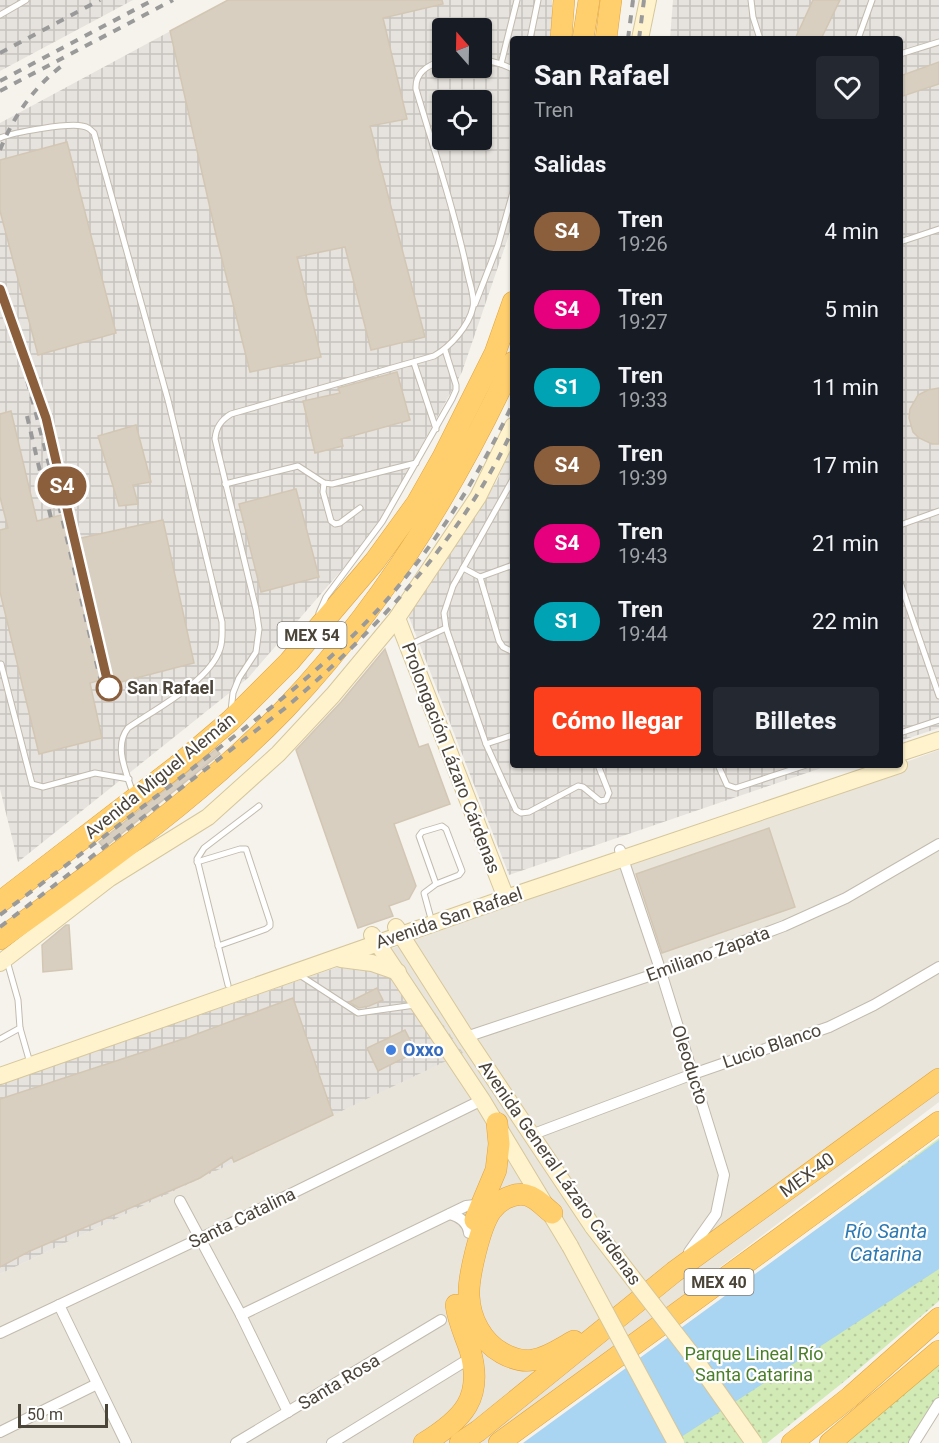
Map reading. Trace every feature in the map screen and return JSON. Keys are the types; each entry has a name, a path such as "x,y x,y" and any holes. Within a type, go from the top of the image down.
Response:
{"highway":[{"path":"561,36 564,0"},
{"path":"583,36 589,0"},
{"path":"606,36 611,0"},
{"name":"Avenida Miguel Alemán","path":"0,908 8,896 131,789 177,766 230,720 289,662 375,561 417,503 443,457 495,353 510,310"},
{"name":"Avenida Miguel Alemán","path":"2,953 83,880 164,817 234,758 284,710 321,670 403,561 454,482 486,422 510,369"},
{"path":"110,878 164,817"},
{"name":"MEX-40","path":"674,1272 939,1079"},
{"name":"MEX 40","path":"499,1443 939,1122"},
{"path":"497,1123 499,1144 496,1170 483,1213 469,1294 472,1313 480,1332 495,1349 514,1359 535,1360 620,1317"},
{"path":"424,1443 452,1424 467,1408 474,1387 472,1357 456,1309 455,1290 460,1263 470,1233 483,1213 508,1197 521,1194 531,1196 552,1214"},
{"name":"MEX 40","path":"460,1443 478,1431 674,1272"},
{"path":"792,1443 850,1397 939,1318"},
{"path":"830,1443 939,1351"}],"street":[{"path":"641,36 648,0"},
{"path":"2,953 110,878 202,821 226,803 308,723 397,618 478,497 510,432"},
{"name":"Prolongación Lázaro Cárdenas","path":"397,618 504,894"},
{"path":"903,752 939,740"},
{"name":"Avenida San Rafael","path":"903,764 939,752"},
{"name":"Avenida San Rafael","path":"0,1076 30,1060 228,985 434,919 858,768"},
{"name":"Avenida San Rafael","path":"621,854 891,768"},
{"name":"Emiliano Zapata","path":"466,1037 661,972 817,913 894,872 939,844"},
{"name":"Oleoducto","path":"621,854 661,972 724,1175 716,1214 711,1224 674,1272"},
{"path":"415,957 434,919"},
{"name":"Avenida General Lázaro Cárdenas","path":"398,931 593,1227 692,1355 754,1443"},
{"name":"Avenida San Rafael","path":"0,1066 30,1060 296,973 334,959 375,939"},
{"name":"Avenida General Lázaro Cárdenas","path":"375,939 497,1123 552,1214 675,1443"},
{"path":"334,959 358,960 398,972"},
{"name":"Lucio Blanco","path":"531,1135 693,1074 830,1027 873,1005 939,966"},
{"name":"Santa Catalina","path":"0,1333 200,1239 482,1100"},
{"path":"180,1201 241,1316 288,1412"},
{"path":"241,1316 471,1205 483,1213"},
{"path":"450,1214 462,1219 470,1233"},
{"path":"59,1305 126,1443"},
{"name":"Santa Rosa","path":"236,1443 441,1320"},
{"path":"332,1443 472,1357"},
{"path":"0,1432 97,1384"},
{"path":"914,1443 939,1403"}],"lane":[{"path":"0,15 26,0"},
{"path":"501,64 517,0"},
{"path":"531,36 538,0"},
{"path":"752,0 753,17 759,36"},
{"path":"859,36 872,0"},
{"path":"903,53 939,42"},
{"path":"492,62 510,68"},
{"path":"432,65 419,74 416,89 461,238 474,305"},
{"path":"0,138 6,135 80,125 94,133 168,400 222,622 219,651 209,667 193,683 128,728 123,735 120,744 131,789"},
{"path":"230,720 233,693 239,678 254,656 259,629 215,439 218,427 225,417 231,414 414,363 445,350 466,323 474,305 498,245 510,203"},
{"path":"903,241 939,229"},
{"path":"312,635 326,597 375,532 436,429 456,390 445,350"},
{"path":"414,363 436,429"},
{"path":"225,483 298,466 303,467 324,483 335,483 416,464"},
{"path":"324,483 323,492 331,521 335,524 340,524 360,508"},
{"path":"510,484 447,599 444,613 446,628 486,744 516,810 521,813 529,812 578,786 583,787 600,801 606,800 609,793 599,768"},
{"path":"903,524 939,511"},
{"path":"480,577 510,566"},
{"path":"463,568 480,577 499,641 503,647 510,650"},
{"path":"903,595 939,696"},
{"path":"407,645 446,628"},
{"path":"1,664 32,784 43,787 95,773 131,789"},
{"path":"903,732 939,720"},
{"path":"486,744 510,736"},
{"path":"719,768 726,785 736,788 797,768"},
{"path":"228,985 197,862 198,855 259,806"},
{"path":"434,919 424,893 436,884 459,875 462,871 446,829 442,826 422,832 419,836 436,884"},
{"path":"197,862 246,849 270,922 266,929 218,946"},
{"path":"2,953 17,994 20,1028 30,1060"},
{"path":"296,973 358,1013 419,1005"},
{"path":"0,1039 20,1028"}],"shaded area":[{"path":"0,0 133,0 0,71"},
{"path":"228,0 552,0 552,36 510,36 510,232 462,372 373,534 248,678 18,862 0,789 0,123"},
{"path":"673,0 939,0 939,728 903,740 903,36 670,36"},
{"path":"510,449 510,768 821,768 509,875 407,612 497,481"},
{"path":"939,750 939,1102 487,1443 0,1443 0,1274 460,1054 390,949 889,768 903,768 903,763"},
{"path":"390,949 463,1053 0,1274 0,1084"}],"green space":[{"name":"Río Santa Catarina","path":"939,1138 939,1301 767,1443 532,1443"},
{"path":"939,1350 939,1403 914,1443 828,1443"}],"water":[{"name":"Río Santa Catarina","path":"939,1140 939,1269 672,1443 523,1443"}],"building":[{"path":"228,0 442,0 443,4 383,18 407,119 370,126 425,337 371,350 345,247 297,257 321,357 250,372 170,31"},
{"path":"813,0 840,0 822,36 796,36"},
{"path":"939,62 939,84 903,96 903,75"},
{"path":"67,142 116,333 38,355 0,211 0,160"},
{"path":"397,372 410,420 341,439 343,446 315,453 303,401 340,393 338,388"},
{"path":"939,388 939,444 932,444 919,438 913,432 909,418 910,409 918,395"},
{"path":"11,411 37,521 66,514 72,540 163,520 194,663 113,684 111,677 90,683 102,738 39,754 0,592 0,530 8,528 0,497 0,414"},
{"path":"136,425 151,482 133,485 138,504 119,506 98,436"},
{"path":"296,489 319,577 261,592 239,504"},
{"path":"385,649 419,747 428,744 450,804 394,824 416,886 409,899 389,906 393,916 358,928 296,750 341,702"},
{"path":"216,749 220,754 104,848 99,842"},
{"path":"769,828 795,907 662,953 636,874"},
{"path":"69,925 72,969 43,972 42,945"},
{"path":"377,988 383,1000 359,1008 349,1002"},
{"path":"293,998 333,1115 234,1162 232,1157 200,1178 30,1251 0,1267 0,1099 189,1037"},
{"name":"Oxxo","path":"405,1030 416,1052 378,1071 367,1048"}],"railway":[{"path":"0,53 100,0"},
{"path":"0,81 153,0"},
{"path":"0,91 173,0"},
{"path":"628,36 633,0"},
{"path":"639,36 644,0"},
{"path":"0,150 26,102 43,82 64,64"},
{"path":"0,289 42,438 103,690"},
{"path":"40,400 52,446"},
{"path":"0,915 252,722 349,640 392,594 427,549 474,478 510,409"},
{"path":"27,416 51,518"},
{"path":"0,927 284,709 351,648 414,581 442,546 492,470 510,435"}],"train":[{"name":"S4","path":"0,289 46,418 109,688"}],"place":[{"name":"San Rafael","path":"109,688"},
{"name":"Oxxo","path":"391,1050"}],"park label":[{"name":"Parque Lineal Río Santa Catarina","path":"754,1364"}]}
